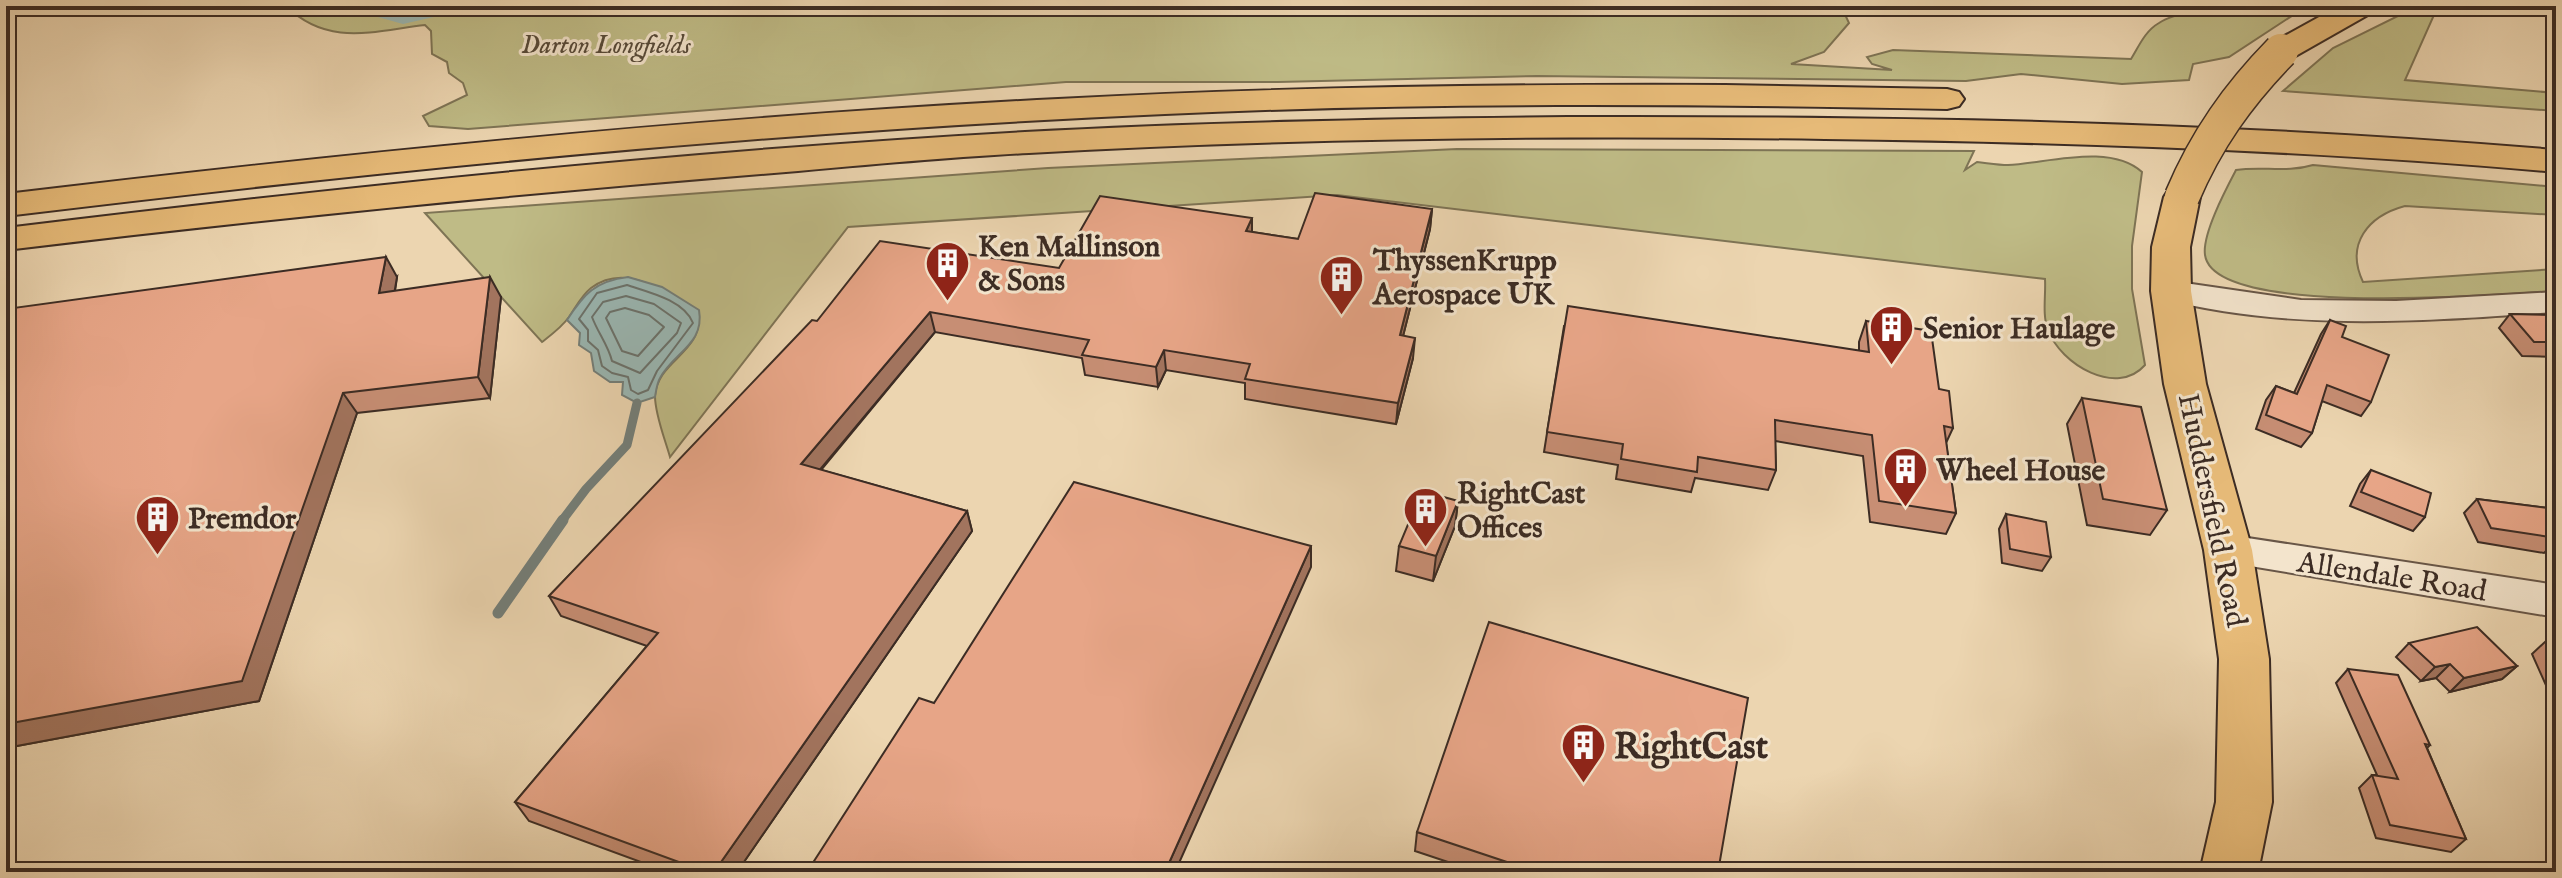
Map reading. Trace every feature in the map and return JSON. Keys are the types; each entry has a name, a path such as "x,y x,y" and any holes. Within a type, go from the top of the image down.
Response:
{"highway":[{"name":"Huddersfield Road","path":"2229,872 2244,802 2244,659 2228,550 2185,384 2171,291 2171,247 2182,197 2219,121 2241,90 2281,51 2362,6"},
{"path":"6,205 284,171 569,144 1058,109 1413,98 1771,95 2182,105 2556,130"},
{"path":"6,239 257,207 532,179 1049,141 1418,129 1770,127 2195,136 2556,161"}],"street":[{"path":"2171,291 2301,311 2396,312 2556,302"},
{"name":"Allendale Road","path":"2228,550 2556,601"}],"green space":[{"name":"Darton Longfields","path":"286,6 1841,6 1849,23 1824,52 1791,64 1892,70 1872,64 1867,57 1893,50 2131,59 2154,26 2194,6 2307,6 2229,57 2193,64 2189,80 2122,84 2021,74 1966,81 1537,76 1278,82 1066,82 468,129 429,126 423,116 467,95 463,83 449,73 447,62 432,54 431,31 425,25 369,32 335,32 302,19"},
{"path":"2418,6 2438,6 2405,80 2556,93 2556,111 2283,91 2333,48"},
{"path":"1457,149 1974,151 1965,170 1977,162 2008,165 2078,157 2113,158 2129,163 2142,172 2132,246 2132,289 2145,365 2133,374 2120,378 2105,377 2091,373 2065,355 2046,324 2045,279 1337,195 848,227 670,457 658,419 655,396 664,373 695,336 699,325 698,310 646,283 619,278 605,281 587,291 563,324 542,342 425,213 1048,168"},
{"path":"2313,165 2556,187 2556,215 2405,206 2371,224 2363,234 2357,256 2363,282 2556,269 2556,291 2364,298 2256,288 2221,275 2205,255 2205,246 2216,212 2236,170 2294,169"}],"water":[{"path":"628,277 662,287 699,310 700,322 693,340 660,378 655,397 637,403 622,395 623,382 610,382 594,371 591,353 579,345 580,333 567,320 592,290 607,282"}],"building":[{"path":"1315,193 1432,209 1400,335 1415,338 1398,403 1245,379 1250,364 1164,350 1156,367 1082,355 1089,340 930,312 801,464 967,511 714,872 706,872 515,802 658,633 549,596 812,320 817,321 880,241 1059,268 1100,196 1252,218 1246,231 1298,239"},
{"name":"Premdor","path":"386,257 379,293 490,277 478,377 343,393 242,681 6,724 6,309"},
{"path":"1568,306 1869,352 1866,321 1931,331 1939,389 1949,391 1953,428 1944,426 1956,513 1879,501 1872,435 1775,420 1776,470 1698,457 1697,472 1621,459 1623,444 1547,432"},
{"path":"2510,314 2556,315 2556,342 2534,342"},
{"path":"2330,320 2346,326 2342,337 2389,355 2371,402 2327,385 2312,433 2266,415 2276,386 2297,394"},
{"path":"2082,398 2141,407 2167,510 2103,499"},
{"path":"2371,470 2431,493 2425,517 2361,492"},
{"path":"1074,482 1311,546 1165,872 807,872 919,698 934,703"},
{"path":"1422,491 1458,501 1436,556 1399,546"},
{"path":"2477,499 2556,509 2556,538 2491,528"},
{"path":"2006,514 2046,522 2051,557 2010,549"},
{"name":"RightCast","path":"1489,622 1748,698 1718,872 1537,872 1417,832"},
{"path":"2477,627 2517,666 2464,678 2450,664 2435,667 2409,643"},
{"path":"2547,640 2556,642 2556,660"},
{"path":"2348,669 2398,675 2430,745 2425,744 2466,839 2390,825 2372,775 2398,779"},
{"path":"2457,863 2508,872 2461,872"}],"waterway":[{"path":"381,6 403,12 433,6"},
{"path":"561,522 586,489 627,445 637,403"},
{"path":"498,613 563,520"}],"place":[{"name":"Ken Mallinson & Sons","path":"947,302"},
{"name":"ThyssenKrupp Aerospace UK","path":"1342,316"},
{"name":"Senior Haulage","path":"1892,367"},
{"name":"Wheel House","path":"1905,509"},
{"name":"RightCast Offices","path":"1426,549"},
{"name":"Premdor","path":"157,557"},
{"name":"RightCast","path":"1583,784"}]}
